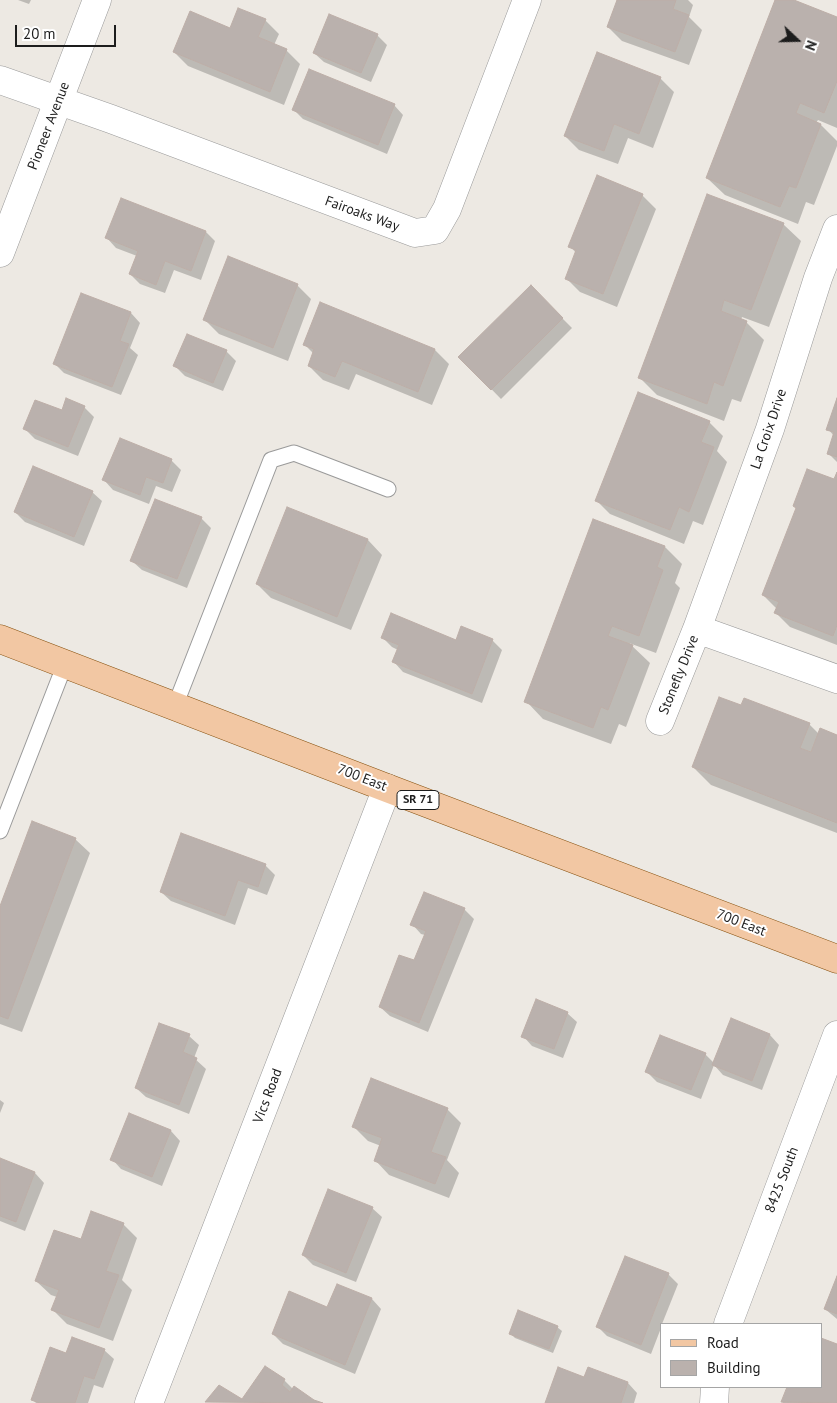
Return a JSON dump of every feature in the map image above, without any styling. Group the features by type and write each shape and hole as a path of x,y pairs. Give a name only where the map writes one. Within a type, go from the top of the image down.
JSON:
{"main road":[{"name":"700 East","path":"0,639 837,959"}],"street":[{"name":"Pioneer Avenue","path":"0,253 97,0"},
{"name":"Fairoaks Way","path":"59,100 415,233 435,230 447,209 527,0"},
{"path":"0,80 59,100"},
{"name":"La Croix Drive","path":"697,629 770,429 828,282 837,229"},
{"path":"697,629 837,679"},
{"name":"Stonefly Drive","path":"660,721 697,629"},
{"name":"Vics Road","path":"149,1403 387,788"},
{"name":"8425 South","path":"728,1323 837,1035"},
{"path":"714,1403 716,1388"}],"lane":[{"path":"175,706 271,460 294,453 388,489"},
{"path":"0,832 65,664"}],"building":[{"path":"617,0 676,0 673,9 689,15 675,52 607,27"},
{"path":"775,0 794,0 837,17 837,81 824,113 800,103 796,113 821,124 796,188 789,186 780,207 706,178"},
{"path":"238,8 266,19 258,37 287,49 270,92 173,52 190,11 230,28"},
{"path":"329,14 378,34 361,73 313,53"},
{"path":"597,52 661,77 639,134 614,124 604,151 564,136"},
{"path":"309,69 395,104 378,145 292,110"},
{"path":"597,175 643,194 603,294 565,279 576,250 568,247"},
{"path":"707,194 784,223 751,310 724,300 721,311 747,321 723,386 714,382 707,404 638,378"},
{"path":"121,198 206,231 191,271 165,261 156,285 129,274 138,251 105,238"},
{"path":"228,256 298,284 273,348 203,320"},
{"path":"531,285 563,318 491,390 458,357"},
{"path":"81,293 131,312 120,341 129,344 112,387 53,364"},
{"path":"320,302 435,349 418,392 342,361 335,377 308,366 314,349 303,345"},
{"path":"187,334 227,350 213,383 173,366"},
{"path":"638,392 710,421 701,442 714,447 689,512 679,507 670,530 595,501"},
{"path":"66,398 85,406 68,447 23,429 35,400 62,410"},
{"path":"837,398 837,457 827,454 834,432 826,430"},
{"path":"120,438 172,459 163,483 146,477 140,495 102,480"},
{"path":"33,466 93,491 74,537 14,512"},
{"path":"807,469 834,479 837,472 837,625 833,636 774,613 779,602 762,595 796,508 793,506"},
{"path":"155,499 202,517 177,579 130,561"},
{"path":"287,507 368,539 337,617 256,584"},
{"path":"593,519 665,546 657,567 663,570 639,636 612,626 608,636 633,645 608,710 601,707 593,728 524,702"},
{"path":"391,613 456,640 461,626 493,639 472,694 392,662 399,645 381,638"},
{"path":"719,697 741,705 744,698 810,723 800,748 811,752 820,728 837,735 837,823 692,767"},
{"path":"32,821 76,838 8,1019 0,1016 0,906"},
{"path":"181,833 266,864 258,887 238,880 225,916 160,892"},
{"path":"424,892 465,908 419,1023 379,1007 399,955 414,960 426,931 410,925"},
{"path":"536,999 568,1012 554,1049 521,1037"},
{"path":"731,1018 770,1034 752,1081 712,1065"},
{"path":"159,1023 190,1034 183,1052 197,1058 179,1105 135,1088"},
{"path":"660,1035 706,1053 691,1090 645,1072"},
{"path":"371,1078 448,1108 431,1152 446,1157 435,1184 374,1161 382,1138 352,1127"},
{"path":"129,1113 171,1130 152,1177 110,1160"},
{"path":"0,1158 35,1172 16,1222 0,1216"},
{"path":"328,1189 373,1207 346,1273 302,1255"},
{"path":"91,1211 124,1223 106,1271 119,1275 99,1328 51,1310 59,1290 35,1281 54,1230 81,1239"},
{"path":"625,1256 669,1273 641,1345 596,1327"},
{"path":"837,1276 837,1314 824,1309"},
{"path":"337,1284 372,1298 345,1365 272,1334 289,1291 327,1307"},
{"path":"518,1310 558,1326 549,1349 509,1334"},
{"path":"72,1337 105,1349 94,1379 84,1376 75,1403 40,1403 31,1400 50,1347 66,1353"},
{"path":"822,1338 837,1344 837,1403 781,1402 787,1388 822,1388"},
{"path":"265,1366 285,1379 282,1385 290,1392 294,1386 314,1400 323,1403 205,1402 219,1385 242,1399"},
{"path":"558,1367 584,1377 588,1367 628,1382 621,1403 545,1403"}]}
